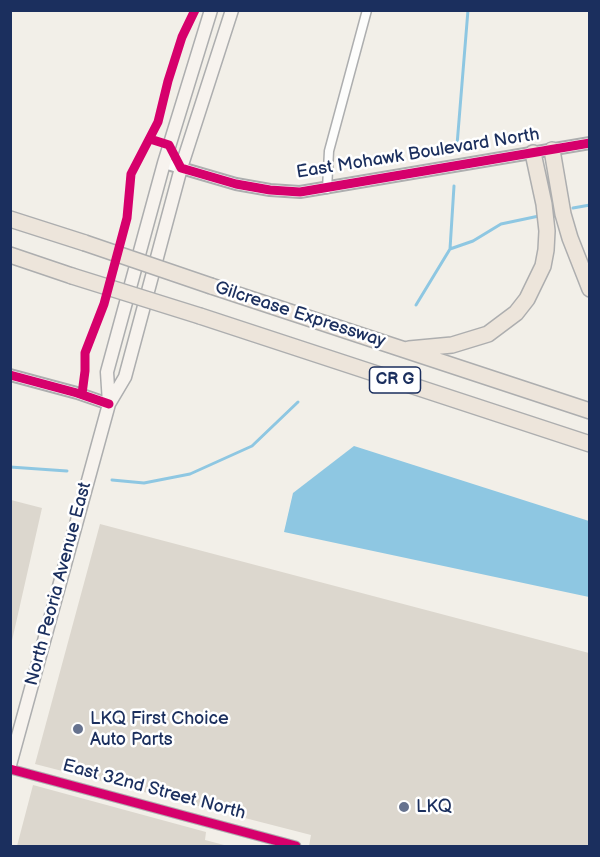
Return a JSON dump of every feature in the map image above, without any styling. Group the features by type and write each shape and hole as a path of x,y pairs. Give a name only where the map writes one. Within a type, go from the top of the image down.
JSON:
{"highway":[{"path":"552,150 563,214 590,288"},
{"path":"403,349 452,345 488,334 516,313 527,299 543,266 547,231 533,153"},
{"name":"Gilcrease Expressway","path":"10,219 590,411"},
{"name":"Gilcrease Expressway","path":"10,255 590,444"}],"main road":[{"name":"North Peoria Avenue East","path":"109,404 107,372 164,163 211,10"},
{"name":"North Peoria Avenue East","path":"10,767 109,404 125,377 181,168 232,10"}],"street":[{"path":"327,189 329,151 368,10"},
{"name":"East Mohawk Boulevard North","path":"164,163 236,184 300,192 590,143"},
{"path":"10,375 109,404"},
{"name":"East 32nd Street North","path":"10,767 292,845"}],"shaded area":[{"path":"10,500 42,508 11,645"},
{"name":"LKQ","path":"100,524 589,653 589,846 309,846 311,835 35,764"},
{"path":"33,785 206,832 205,840 228,846 17,846"}],"water":[{"path":"354,446 589,521 589,597 284,532 293,493"}],"waterway":[{"path":"457,145 468,10"},
{"path":"416,305 450,249 454,186"},
{"path":"573,208 590,205"},
{"path":"450,249 473,241 501,224 539,216"},
{"path":"112,480 144,483 190,474 252,446 298,402"},
{"path":"10,467 67,471"}],"cycle path":[{"path":"82,394 85,353 104,304 127,218 131,174 158,122 182,37 195,10"},
{"path":"150,139 169,145 181,168 236,184 300,192 590,143"},
{"path":"10,375 109,404"},
{"path":"10,769 296,846"}],"place":[{"name":"LKQ First Choice Auto Parts","path":"78,729"},
{"name":"LKQ","path":"404,807"}]}
